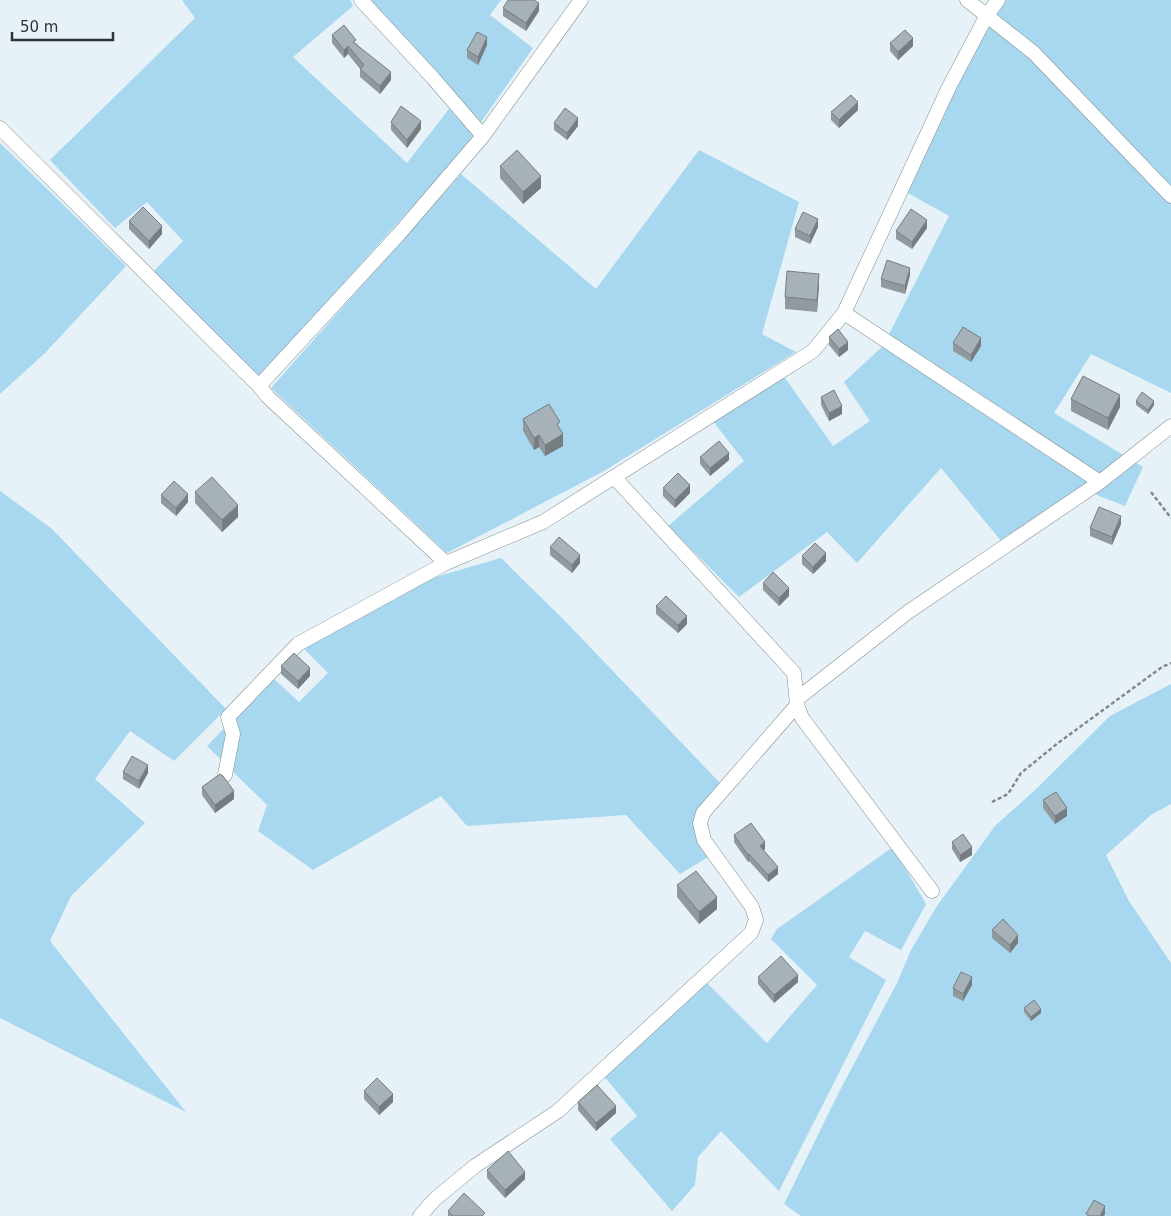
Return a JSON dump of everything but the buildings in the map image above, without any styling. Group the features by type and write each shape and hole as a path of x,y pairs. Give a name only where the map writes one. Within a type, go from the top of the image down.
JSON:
{"street":[{"path":"361,0 433,78 483,136"},
{"path":"260,386 399,234 483,136 581,0"},
{"path":"968,0 1034,53 1171,196"},
{"path":"226,775 233,734 228,717 298,644 446,562 543,522 813,351 844,313 949,87 987,14 998,0"},
{"path":"0,128 260,386 268,397 446,562"},
{"path":"844,313 1100,482"},
{"path":"420,1216 435,1200 475,1166 558,1111 751,933 756,920 752,908 704,840 700,823 703,813 797,702 908,612 1100,482 1171,426"},
{"path":"615,478 794,673 797,702 802,718 932,891"}],"path":[{"path":"1152,492 1171,518"},
{"path":"992,802 1008,794 1021,773 1058,743 1171,662"}],"shaded area":[{"path":"182,0 350,0 353,6 293,57 407,163 449,109 475,137 259,377 153,272 183,241 147,202 115,228 50,160 195,18"},
{"path":"371,0 501,0 490,15 533,48 481,122"},
{"path":"1006,0 1171,0 1171,393 1091,354 1054,413 1143,467 1125,506 1099,496 1084,487 1002,542 941,468 857,563 827,532 739,597 668,526 744,461 712,420 783,375 833,446 870,421 844,382 883,346 949,216 906,192 988,24"},
{"path":"0,143 126,266 45,353 0,394"},
{"path":"699,150 799,202 762,334 796,352 604,471 447,553 271,388 461,174 596,289"},
{"path":"0,491 51,528 226,709 174,761 130,731 95,779 145,823 71,896 50,941 186,1112 0,1018"},
{"path":"501,558 566,622 721,784 699,811 693,824 700,842 710,856 680,874 626,815 467,826 441,796 313,870 258,831 267,805 207,746 273,678 299,702 328,673 303,648 432,578"},
{"path":"1171,684 1171,804 1151,815 1106,855 1129,901 1171,963 1171,1216 801,1216 784,1204 838,1094 897,983 911,950 937,906 995,826 1034,791 1110,716"},
{"path":"893,847 926,904 901,950 865,931 849,957 886,980 779,1191 721,1131 698,1157 695,1185 672,1211 610,1139 637,1116 604,1076 707,983 767,1043 817,985 771,939 777,929"}]}
